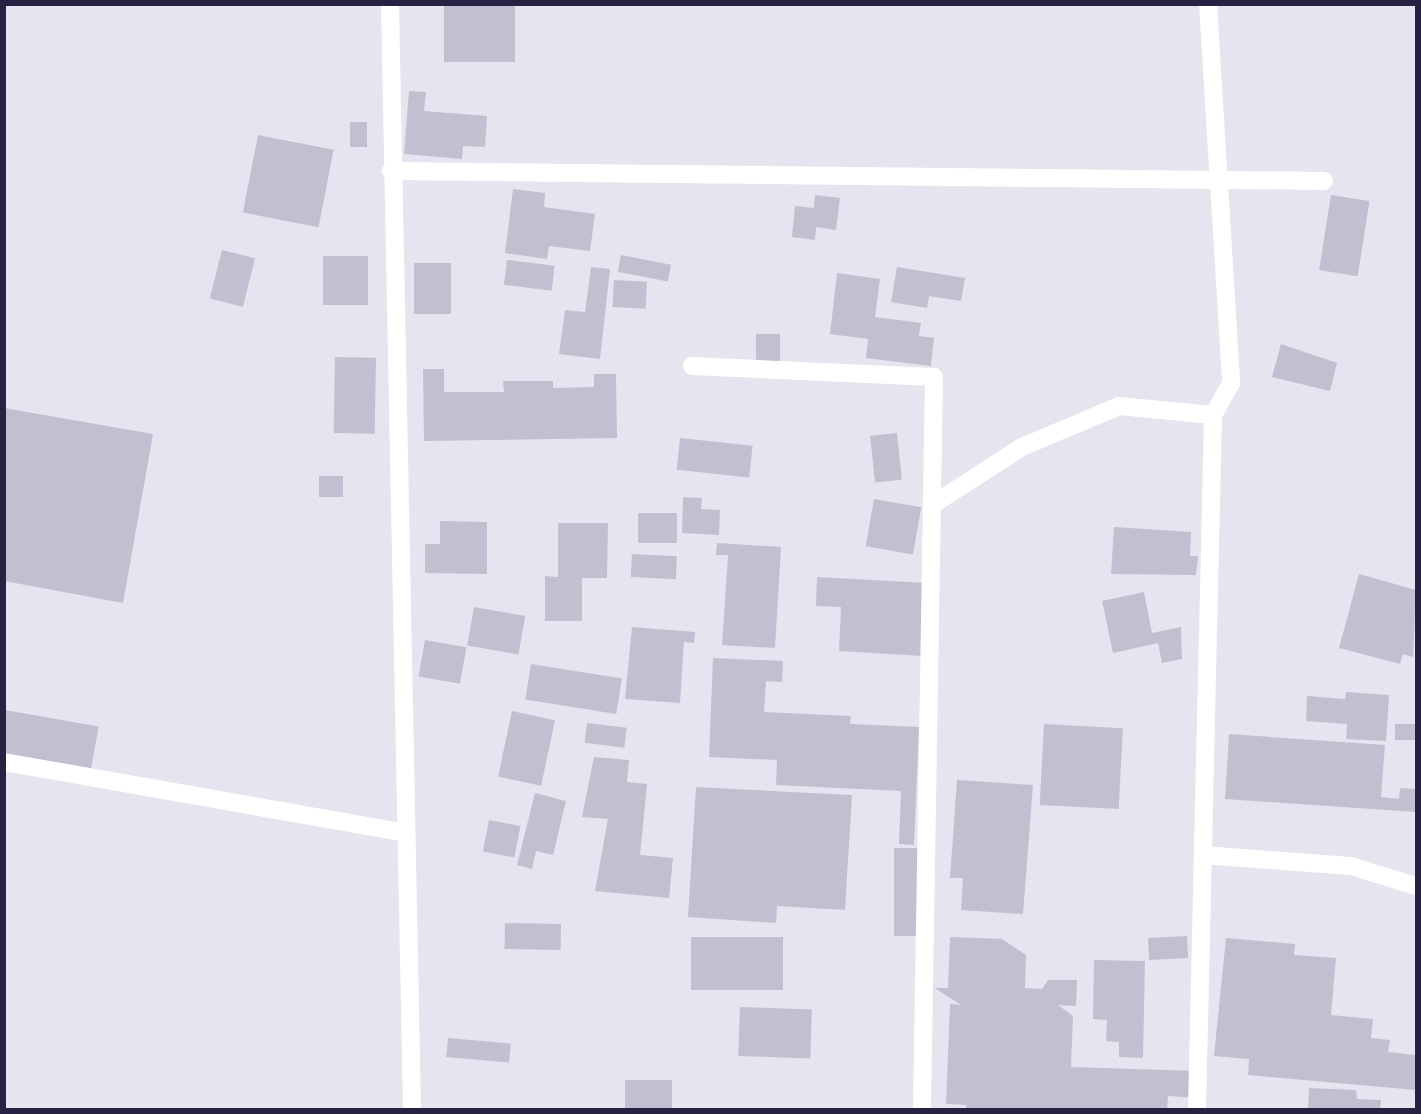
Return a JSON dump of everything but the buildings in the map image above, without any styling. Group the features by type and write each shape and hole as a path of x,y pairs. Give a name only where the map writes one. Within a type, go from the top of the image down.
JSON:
{"street":[{"path":"390,4 391,171 412,1110"},
{"path":"1197,1110 1213,415 1231,383 1221,180 1208,4"},
{"path":"391,171 1324,180"},
{"path":"692,366 934,377 922,1110"},
{"path":"933,505 1022,447 1119,406 1213,415"},
{"path":"4,762 406,833"},
{"path":"1203,855 1352,866 1416,886"}]}
